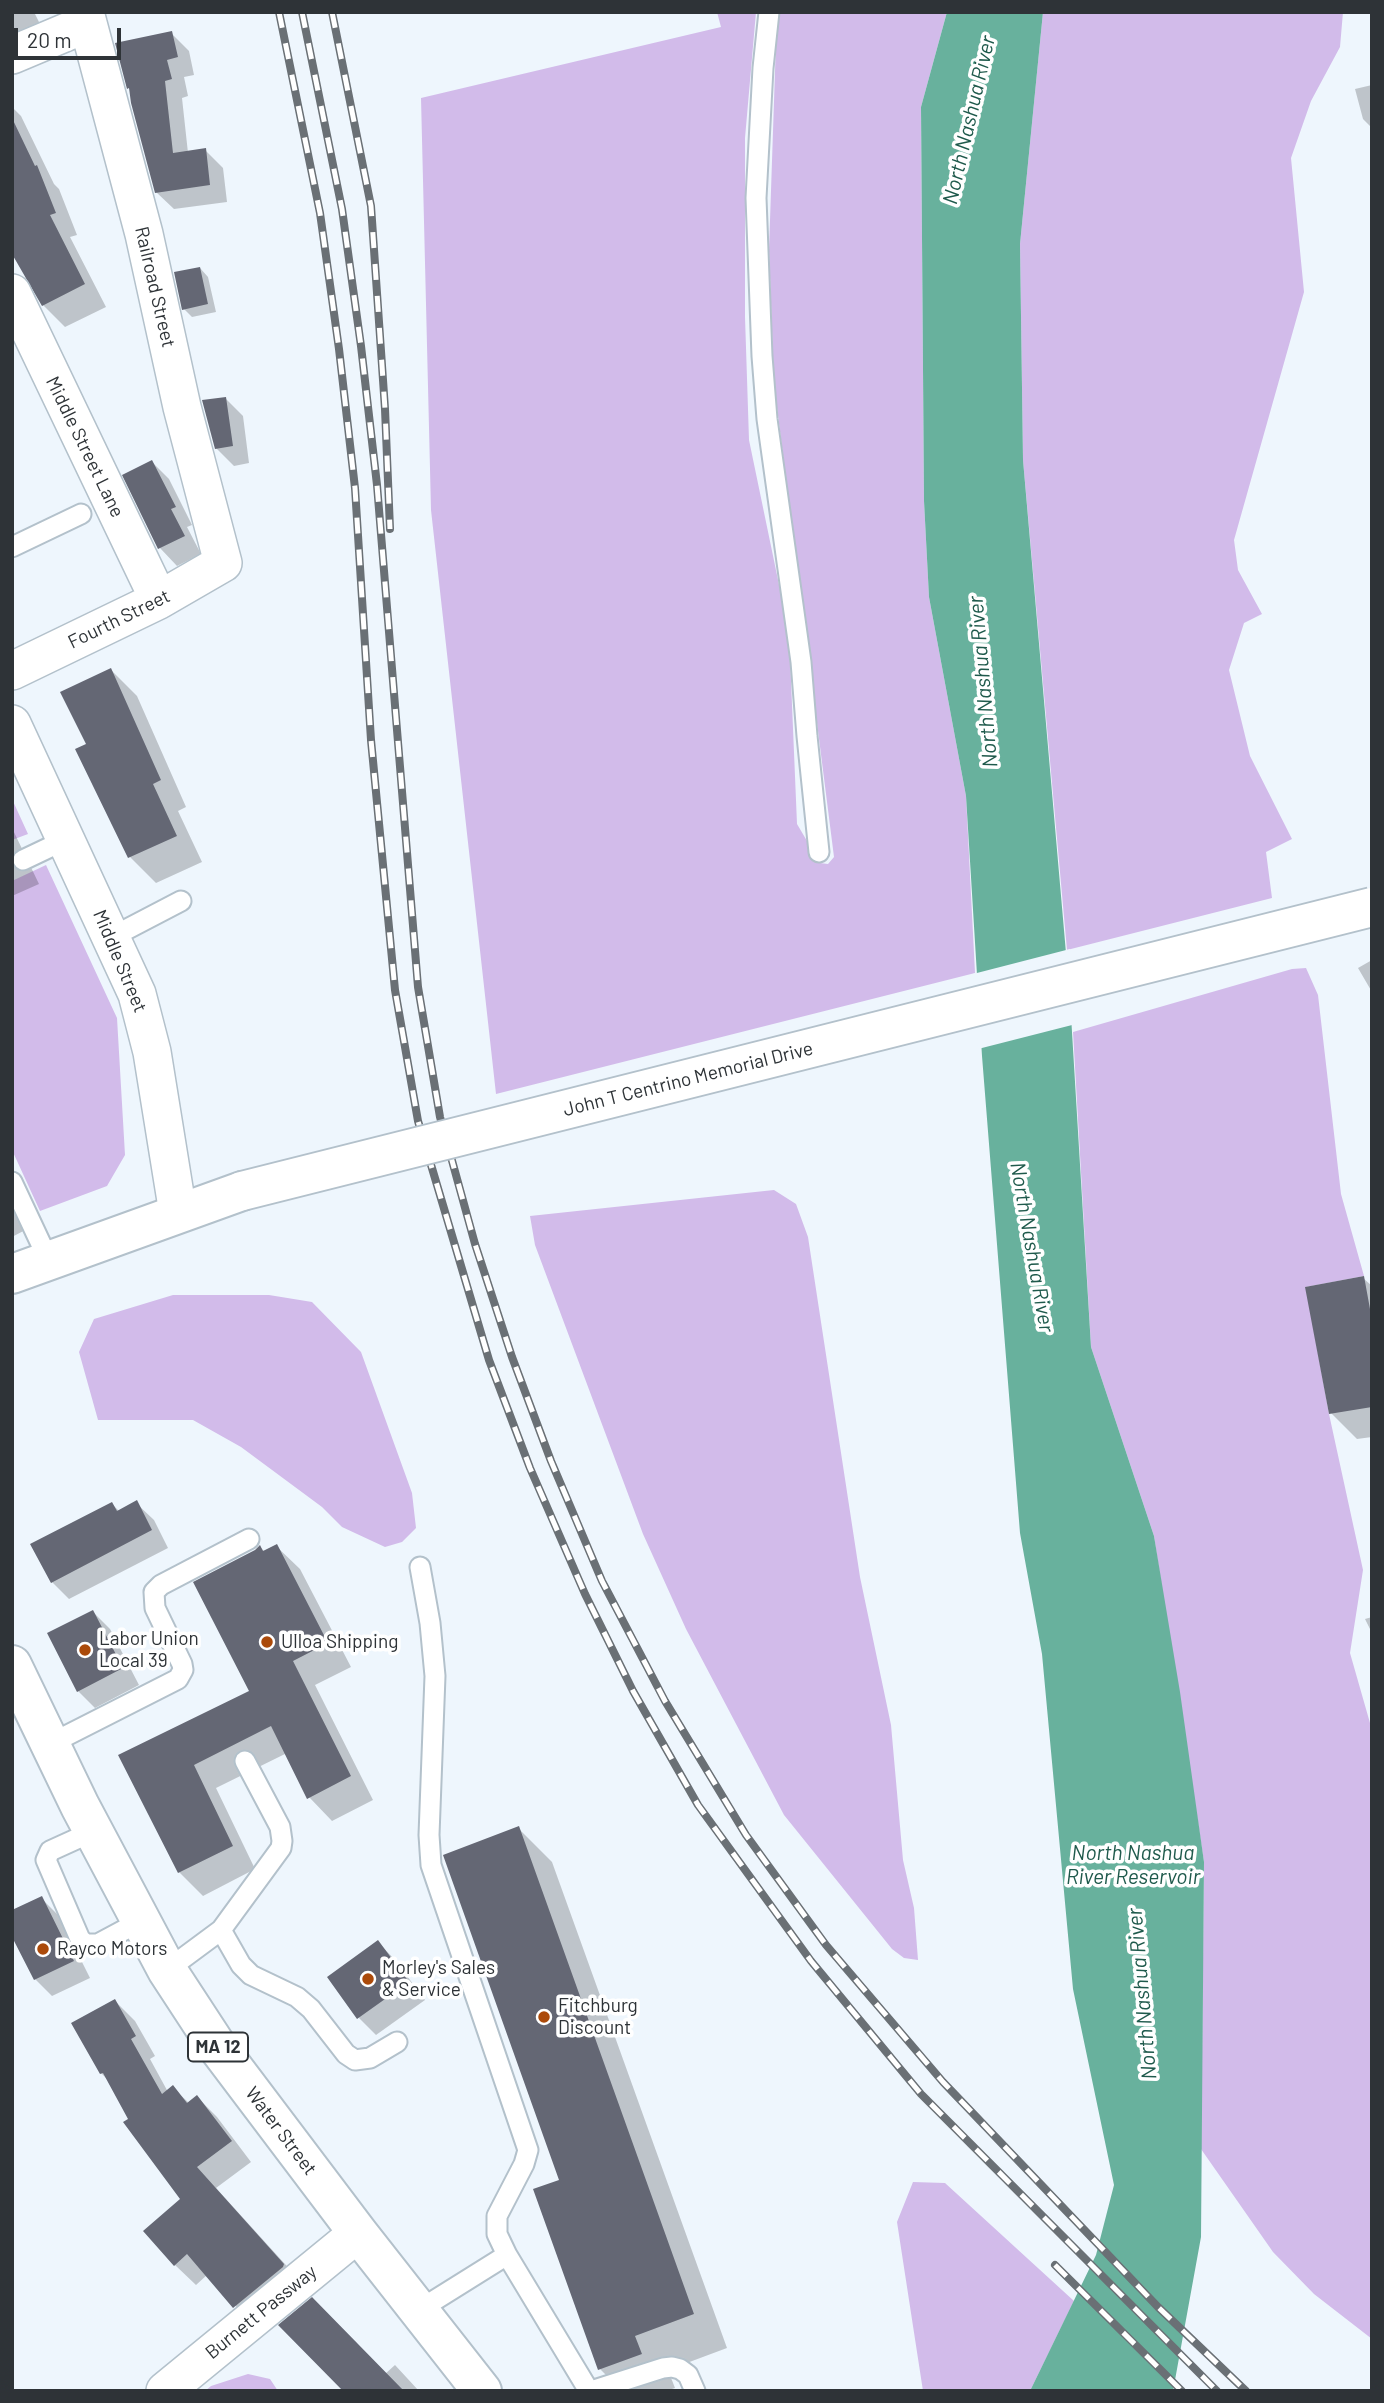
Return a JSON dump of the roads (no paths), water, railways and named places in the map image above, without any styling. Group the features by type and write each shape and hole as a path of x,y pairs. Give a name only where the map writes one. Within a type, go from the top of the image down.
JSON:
{"main road":[{"name":"John T Centrino Memorial Drive","path":"12,1274 242,1191 1372,907"},
{"name":"Water Street","path":"12,1665 94,1831 167,1970 216,2045 482,2391"}],"street":[{"path":"12,55 86,18"},
{"name":"Railroad Street","path":"86,18 144,234 182,407 223,563"},
{"name":"Middle Street Lane","path":"12,293 159,600"},
{"name":"Fourth Street","path":"12,671 159,600 223,563"},
{"name":"Middle Street","path":"12,724 137,994 146,1023 178,1213"},
{"name":"Burnett Passway","path":"165,2391 358,2233"}],"lane":[{"path":"769,12 756,198 762,356 767,419 801,662 820,852"},
{"path":"12,547 81,514"},
{"path":"23,860 65,840"},
{"path":"112,937 181,901"},
{"path":"12,1182 49,1261"},
{"path":"50,1744 178,1679 183,1670 182,1664 155,1608 153,1592 161,1585 249,1539"},
{"path":"420,1567 430,1623 435,1676 429,1835 431,1864 528,2150 524,2164 497,2216 497,2234 506,2255 590,2391 671,2367 688,2375 695,2391"},
{"path":"167,1970 221,1930 274,1858 282,1841 280,1827 244,1761"},
{"path":"94,1831 50,1851 46,1860 80,1939 86,1944 98,1944 141,1921"},
{"path":"221,1930 251,1975 297,1997 311,2008 346,2054 355,2060 370,2058 397,2042"},
{"path":"419,2310 506,2255"}],"water":[{"path":"947,12 1043,12 1020,244 1023,460 1070,999 1091,1347 1154,1536 1204,1862 1201,2237 1173,2391 1030,2391 1096,2255 1114,2185 1073,1989 1042,1654 1020,1533 982,1056 966,796 929,597 924,501 921,107"}],"railway":[{"path":"279,12 320,213 339,349 355,488 371,740 395,990 418,1121 489,1360 530,1468 585,1594 633,1691 698,1805 811,1961 921,2094 1217,2391"},
{"path":"302,12 342,209 361,346 377,485 418,987 440,1117 475,1244 512,1357 551,1461 602,1581 665,1701 746,1835 826,1945 943,2082 1158,2307 1246,2391"},
{"path":"332,12 371,206 390,529"},
{"path":"1055,2265 1182,2391"}],"place":[{"name":"Ulloa Shipping","path":"267,1642"},
{"name":"Labor Union Local 39","path":"85,1650"},
{"name":"Rayco Motors","path":"43,1949"},
{"name":"Morley's Sales & Service","path":"368,1979"},
{"name":"Fitchburg Discount","path":"544,2017"}],"water label":[{"name":"North Nashua River","path":"969,120"},
{"name":"North Nashua River","path":"983,682"},
{"name":"North Nashua River","path":"1032,1247"},
{"name":"North Nashua River Reservoir","path":"1133,1865"},
{"name":"North Nashua River","path":"1142,1994"}]}
